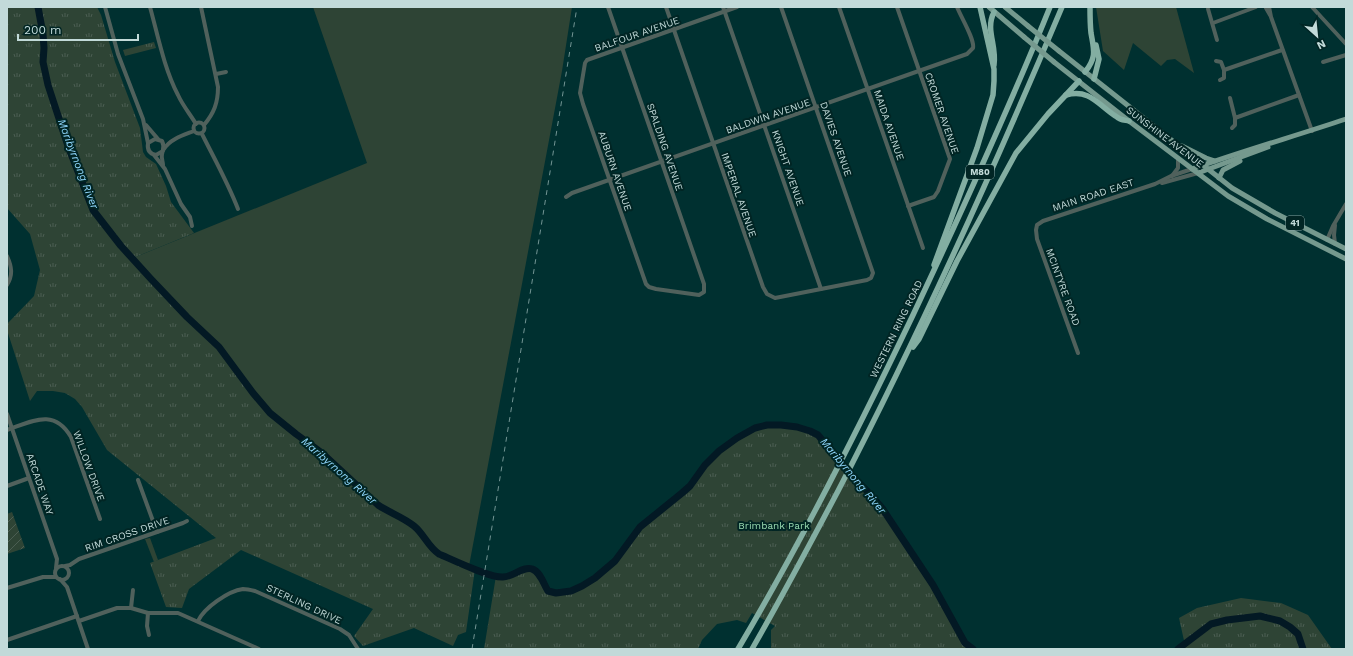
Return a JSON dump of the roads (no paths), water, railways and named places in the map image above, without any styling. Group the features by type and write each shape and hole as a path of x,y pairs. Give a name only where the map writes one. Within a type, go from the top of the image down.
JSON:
{"highway":[{"path":"980,7 994,69"},
{"name":"WESTERN RING ROAD","path":"738,649 758,616 849,447 952,234 1028,62 1050,7"},
{"name":"M80","path":"945,279 1062,7"},
{"path":"1085,72 1092,61 1094,52 1091,32 1090,7"},
{"path":"929,282 939,250 986,121 993,95 995,55 990,26 996,9"},
{"path":"1090,15 1099,59 1094,80"},
{"path":"945,279 1016,153 1078,81"},
{"path":"1066,95 1078,93 1088,96 1118,118 1129,121"},
{"name":"WESTERN RING ROAD","path":"752,649 807,550 904,361 919,339 945,279"}],"main road":[{"name":"SUNSHINE AVENUE","path":"989,7 996,9 1024,37 1078,81 1224,193 1260,215 1346,259"},
{"name":"SUNSHINE AVENUE","path":"1005,7 1094,80 1219,178 1259,204 1346,249"},
{"path":"1078,81 1085,72"},
{"name":"MAIN ROAD EAST","path":"1198,173 1286,140 1346,121"},
{"name":"MAIN ROAD EAST","path":"1192,169 1254,148 1286,140"},
{"path":"1174,142 1215,161"},
{"path":"1219,178 1223,170 1256,152"},
{"path":"1327,240 1329,247 1346,255"}],"street":[{"path":"105,7 120,60 143,120 149,152 154,155 164,169 190,217 192,226"},
{"path":"150,7 163,54 175,88 184,107 196,124"},
{"path":"201,7 216,74 218,98 215,108 204,125 205,129 202,134"},
{"name":"SPALDING AVENUE","path":"608,7 704,284 704,292 701,295 694,295 656,289 647,286"},
{"name":"IMPERIAL AVENUE","path":"666,7 762,287 765,292 775,298 821,288"},
{"name":"BALFOUR AVENUE","path":"587,60 724,9 737,7"},
{"name":"DAVIES AVENUE","path":"781,7 872,268 872,276 867,280 821,288"},
{"name":"MAIDA AVENUE","path":"839,7 923,248"},
{"name":"CROMER AVENUE","path":"897,7 950,162 935,196 908,206"},
{"name":"BALDWIN AVENUE","path":"566,197 572,193 609,179 816,108 967,54 973,48 973,40 957,7"},
{"path":"1212,23 1255,7 1266,7 1271,17 1312,131"},
{"path":"1312,7 1346,44"},
{"name":"KNIGHT AVENUE","path":"724,9 821,288"},
{"path":"1208,9 1216,40"},
{"path":"1224,70 1282,50"},
{"path":"1323,62 1346,55"},
{"name":"AUBURN AVENUE","path":"587,60 584,66 581,96 647,286"},
{"path":"1216,61 1221,62 1224,70 1224,78 1220,80"},
{"path":"216,74 226,72"},
{"path":"1235,118 1299,95"},
{"path":"1230,98 1236,124 1232,128"},
{"path":"143,120 152,133 164,144 164,150"},
{"path":"196,124 200,123 204,125"},
{"path":"194,131 196,124"},
{"path":"148,144 152,140 159,139 165,141 194,131"},
{"path":"194,131 198,134 202,134"},
{"path":"202,134 230,189 238,209"},
{"path":"164,169 162,157 164,150 168,143 179,137"},
{"path":"154,155 159,154 164,150"},
{"path":"1172,176 1178,168 1178,158"},
{"name":"MAIN ROAD EAST","path":"1155,184 1192,169"},
{"name":"MAIN ROAD EAST","path":"1037,225 1043,221 1155,184 1198,173"},
{"path":"1327,240 1346,204"},
{"path":"1336,221 1334,235 1337,245 1346,246"},
{"name":"MCINTYRE ROAD","path":"1037,225 1037,239 1078,353"},
{"path":"1318,235 1326,234 1331,231"},
{"path":"7,256 11,268 11,275 7,284"},
{"name":"ARCADE WAY","path":"7,414 9,429 29,478 57,559 56,570"},
{"name":"WILLOW DRIVE","path":"9,429 44,419 53,419 64,426 71,437 100,519"},
{"path":"7,486 29,478"},
{"path":"138,480 157,532"},
{"name":"RIM CROSS DRIVE","path":"64,566 73,564 79,559 187,521"},
{"name":"ARCADE WAY","path":"57,559 64,566"},
{"path":"43,577 64,579 68,575 73,564"},
{"path":"7,588 43,577 56,570 59,566 64,566 68,569 67,587 88,649"},
{"path":"56,570 58,578 67,587"},
{"name":"STERLING DRIVE","path":"198,621 200,616 209,608 229,594 244,589 255,591 340,629 349,635 358,649"},
{"path":"130,608 133,590"},
{"path":"79,621 117,608 130,608 148,613 178,613 259,649"},
{"path":"148,613 147,626 149,635"},
{"path":"7,640 77,616"}],"waterway":[{"name":"Maribyrnong River","path":"38,7 43,34 43,62 48,85 68,146 93,210 121,246 151,279 187,317 219,347 253,393 270,413 322,453 378,505 414,526 432,548 439,554 471,568 497,577 507,577 529,568 535,570 540,575 548,591 556,593 571,591 595,578 615,561 640,527 690,486 705,465 719,451 737,438 755,428 767,425 797,427 818,435 849,473 882,508 933,585 965,643 973,649"},
{"name":"Maribyrnong River","path":"1178,649 1211,624 1227,620 1260,616 1280,621 1290,627 1298,634 1303,649"}],"railway":[{"path":"472,649 577,7"}],"park label":[{"name":"Brimbank Park","path":"774,525"}]}
